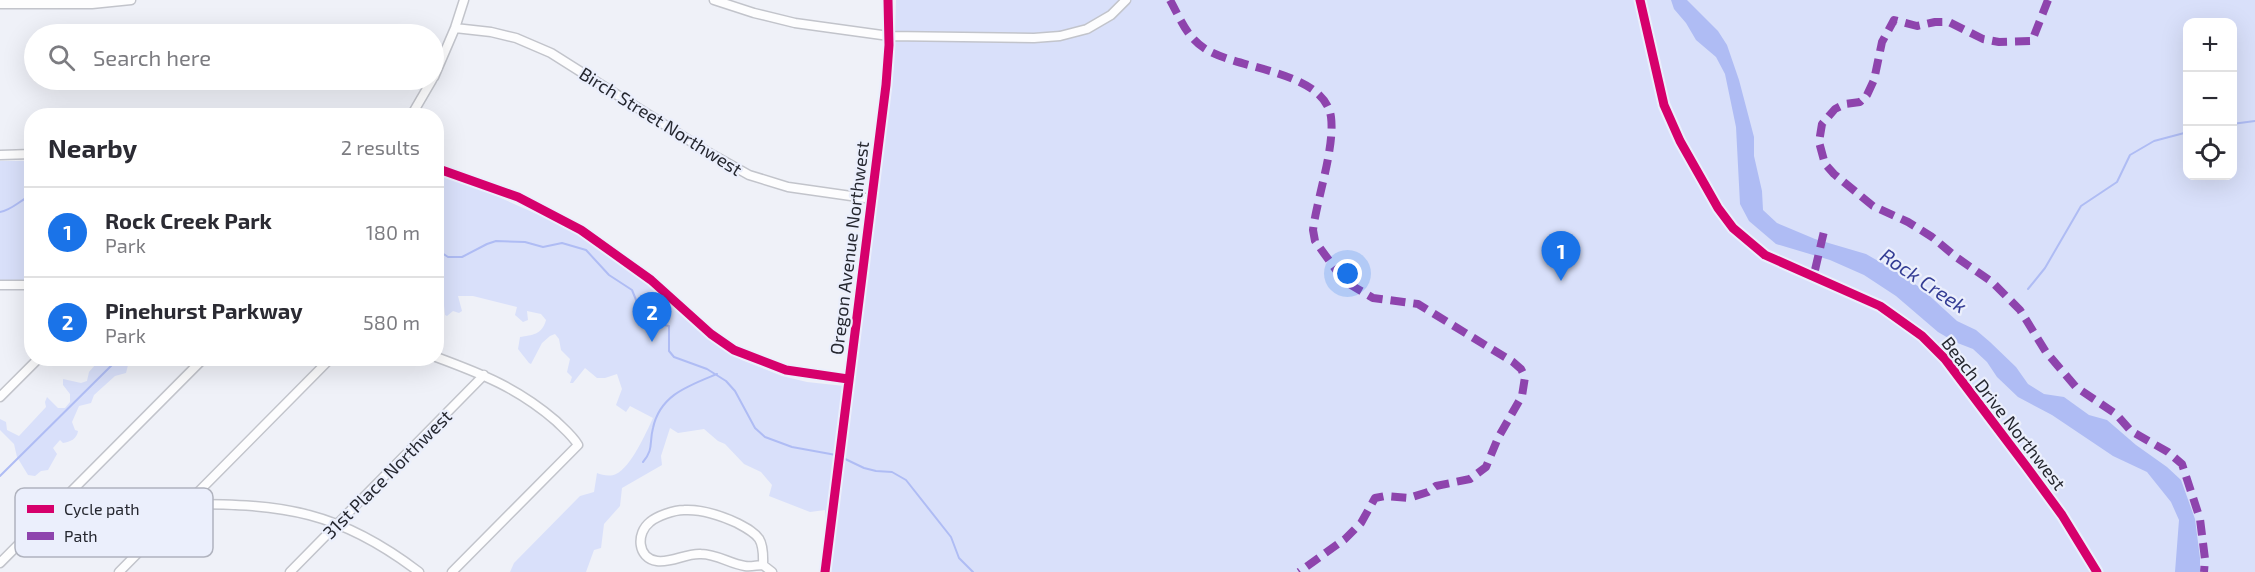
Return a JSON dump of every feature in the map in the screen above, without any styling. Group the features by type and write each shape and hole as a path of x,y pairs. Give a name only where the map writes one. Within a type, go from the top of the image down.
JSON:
{"street":[{"path":"0,4 131,0"},
{"path":"444,53 464,0"},
{"path":"714,0 795,23 889,36 1034,38 1060,36 1084,30 1098,24 1126,0"},
{"name":"Oregon Avenue Northwest","path":"825,572 886,85 889,36 888,0"},
{"name":"Beach Drive Northwest","path":"1640,0 1664,105 1680,141 1718,208 1733,228 1766,255 1793,269 1855,293 1903,321 1922,336 1945,359 2062,515 2097,572"},
{"name":"Birch Street Northwest","path":"455,28 516,38 551,53 706,151 749,175 788,187 872,199"},
{"path":"416,108 426,90"},
{"path":"0,155 24,154"},
{"path":"444,171 525,200 581,230 651,280 718,340 734,350 780,368 848,379"},
{"path":"0,285 24,285"},
{"path":"444,360 500,382 528,399 559,424 578,445 452,572"},
{"path":"0,397 31,366"},
{"path":"75,488 196,366"},
{"path":"203,488 323,366"},
{"name":"31st Place Northwest","path":"290,572 484,375"},
{"path":"213,505 291,510 338,523 382,545 419,572"},
{"path":"763,565 763,543 756,534 727,519 699,511 681,510 656,519 648,524 641,535 643,553 656,561 669,561 687,554 701,554 715,556 744,566 763,565 772,572"},
{"path":"0,563 15,548"},
{"path":"119,572 134,557"}],"shaded area":[{"path":"896,0 2255,0 2255,572 829,572 825,510 810,512 769,496 772,485 761,472 744,464 725,444 704,429 678,433 670,428 661,456 662,465 622,488 620,506 604,524 601,548 594,550 586,572 510,572 514,563 580,496 594,492 597,473 614,475 622,470 638,449 653,418 630,406 626,412 616,405 622,389 617,374 597,378 585,368 573,383 570,383 572,377 567,372 570,359 561,350 559,339 555,334 542,343 531,364 529,363 518,349 520,337 529,336 542,329 546,320 541,314 527,311 528,320 523,322 515,315 517,307 473,296 458,296 462,311 459,313 453,311 445,315 444,177 485,191 573,230 671,302 720,348 742,360 782,376 807,382 854,387 894,63"},
{"path":"0,161 24,161 24,281 0,281"},
{"path":"94,366 128,366 126,373 115,376 94,395 91,403 79,406 72,422 75,430 78,431 77,434 68,442 63,443 60,440 53,448 57,454 48,470 41,471 35,476 28,475 17,457 14,444 0,430 0,419 6,422 7,430 19,436 46,407 47,397 58,408 65,408 70,402 70,394 63,385 63,379 81,383 87,381 89,372"}],"water":[{"name":"Rock Creek","path":"1671,0 1687,0 1718,31 1727,45 1754,137 1754,156 1762,191 1763,210 1777,223 1815,239 1866,254 1899,273 1922,289 1957,321 1976,330 1990,342 2016,367 2028,384 2044,394 2064,397 2089,415 2107,420 2167,467 2181,480 2195,519 2200,572 2175,572 2179,520 2171,502 2147,472 2113,456 2052,415 2018,397 1973,349 1938,332 1896,296 1864,275 1830,260 1776,244 1749,221 1740,204 1736,127 1725,74 1716,57 1696,40 1674,9"}],"waterway":[{"path":"2237,123 2255,121"},
{"path":"2028,289 2045,268 2081,206 2117,182 2130,155 2154,141 2183,133"},
{"path":"0,212 24,199"},
{"path":"444,254 448,257 462,257 496,241 525,242 543,247 562,243 586,250 609,275 632,290 643,317 649,322 669,326 669,351 674,357 707,369 726,381 735,391 755,428 765,437 792,447 836,455"},
{"path":"0,476 111,366"},
{"path":"643,462 649,453 653,428 662,407 677,393 717,374"},
{"path":"841,457 864,468 892,472 906,480 951,537 959,558 973,572"}],"marked path":[{"path":"1170,0 1188,32 1204,48 1218,55 1296,80 1313,89 1325,101 1331,117 1332,129 1313,230 1315,241 1344,281 1373,298 1418,304 1513,362 1521,369 1525,377 1522,396 1498,438 1486,467 1470,479 1436,486 1428,492 1409,498 1385,496 1375,498 1361,523 1345,539 1299,572"},
{"path":"2048,0 2032,41 1999,42 1983,39 1949,22 1917,26 1894,20 1882,42 1874,80 1867,95 1860,102 1845,104 1835,109 1822,124 1819,142 1825,164 1834,174 1873,206 1908,222 1932,237 1992,282 2020,310 2046,352 2076,387 2116,414 2131,431 2168,452 2182,464 2200,519 2205,559 2204,572"},
{"path":"1815,270 1825,227"}],"cycle path":[{"path":"825,572 886,85 889,45 888,0"},
{"path":"1640,0 1664,105 1680,141 1718,208 1733,228 1765,255 1880,306 1922,336 1945,359 2026,466 2062,515 2097,572"},
{"path":"444,171 518,197 581,230 651,280 711,334 734,350 786,370 848,379"}],"place":[{"name":"Rock Creek Park","path":"1561,281"},
{"name":"Pinehurst Parkway","path":"652,342"}]}
